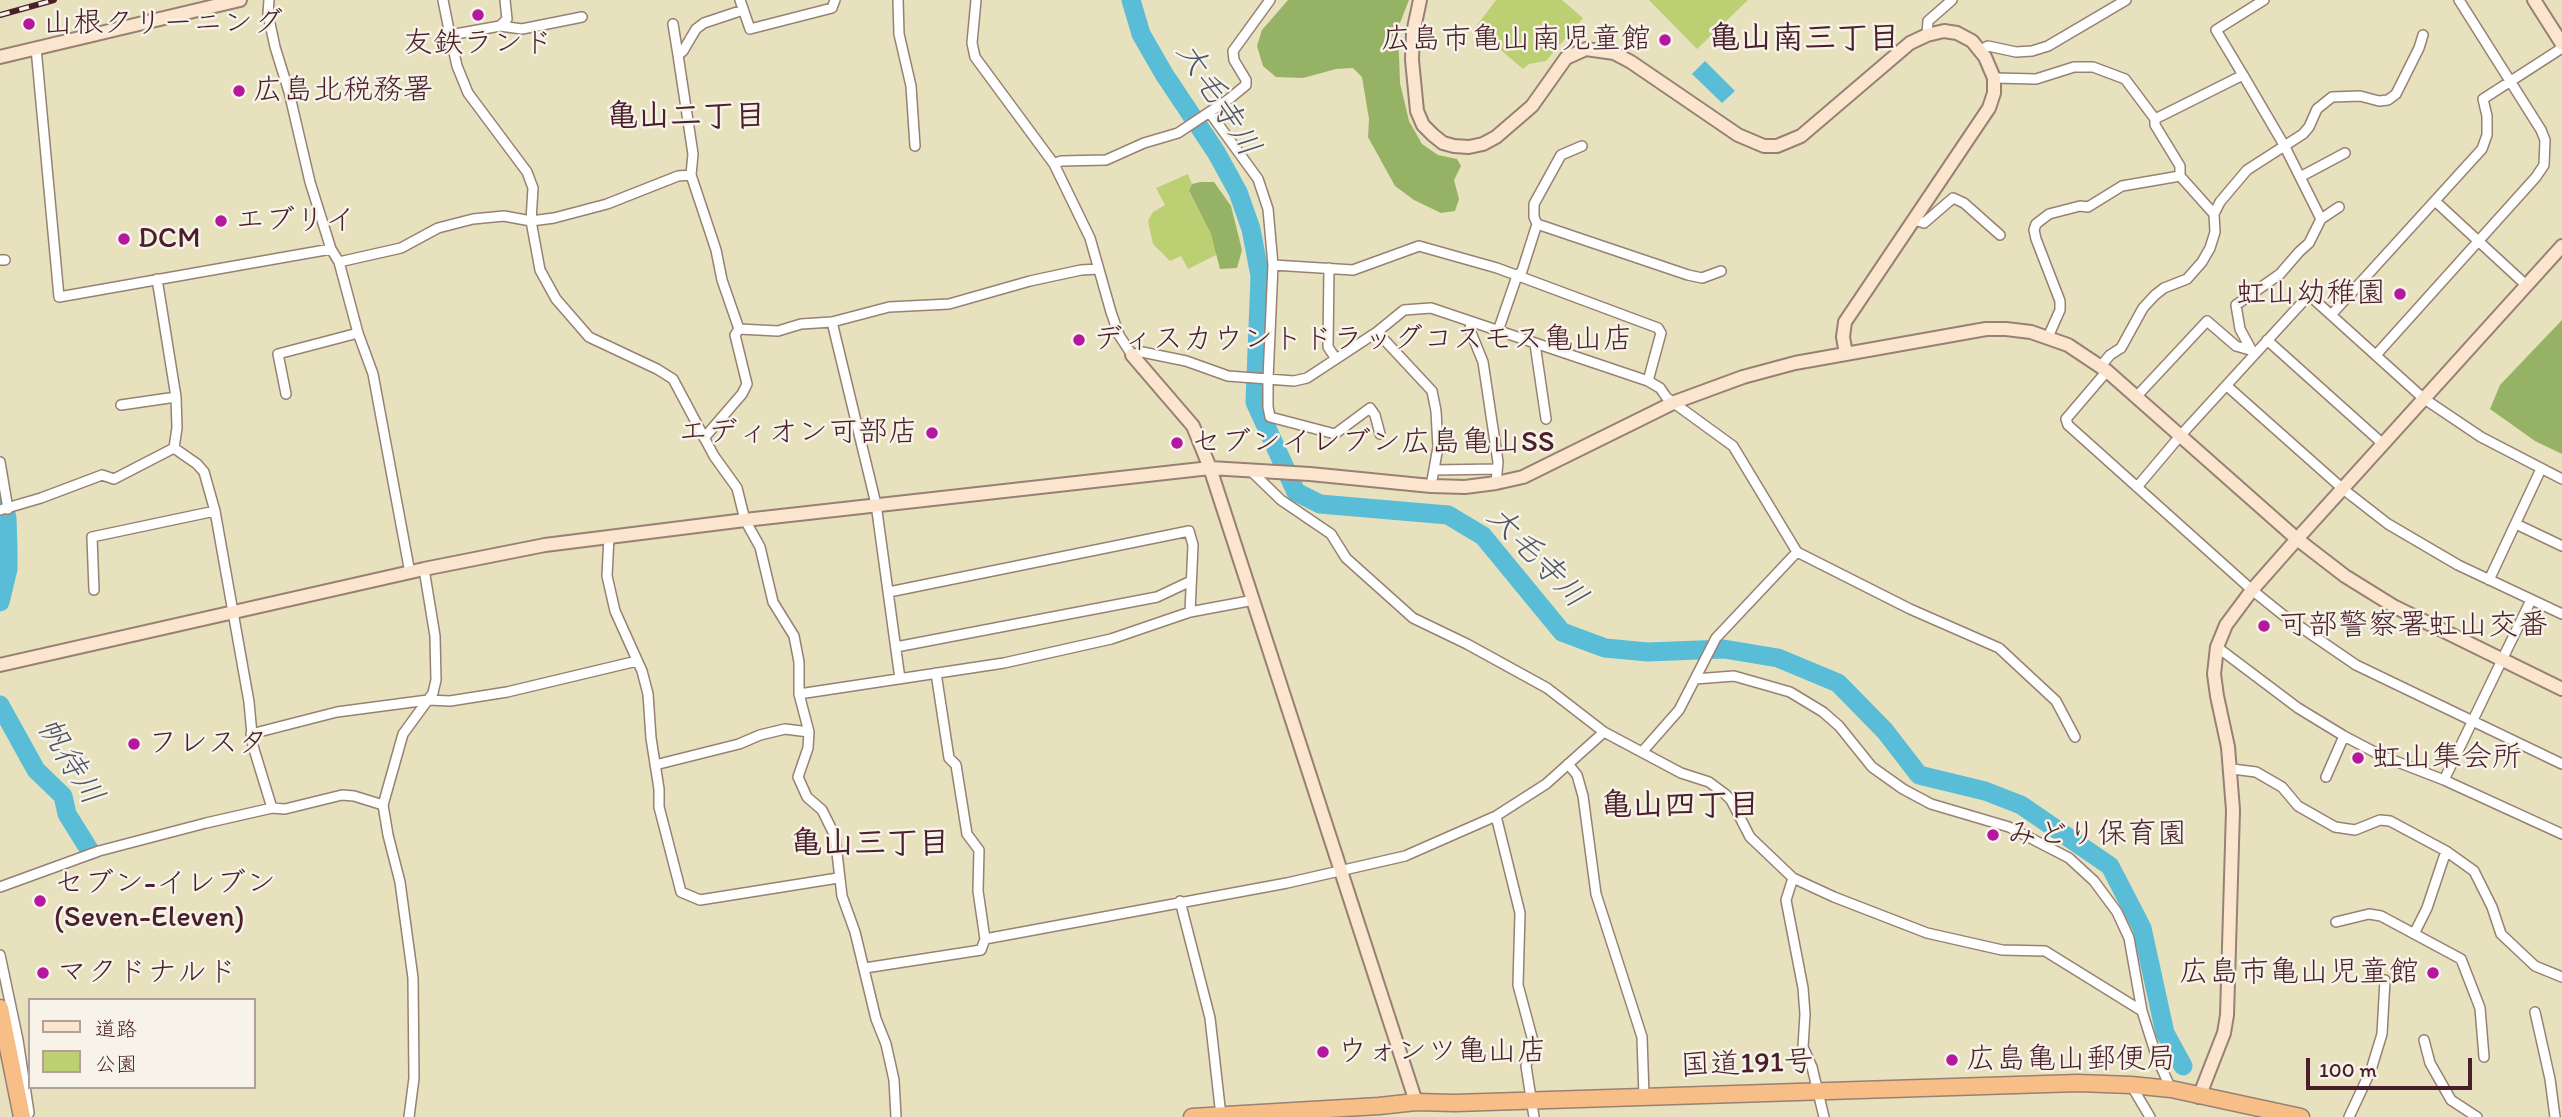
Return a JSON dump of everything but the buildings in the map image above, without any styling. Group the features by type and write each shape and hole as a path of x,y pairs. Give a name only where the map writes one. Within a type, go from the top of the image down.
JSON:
{"highway":[{"path":"0,1007 13,1044 26,1115"},
{"name":"国道191号","path":"1192,1117 1416,1102 2078,1083 2171,1089 2301,1117"}],"street":[{"path":"0,57 240,0"},
{"path":"269,0 268,14 275,47 289,92 310,182 331,249 339,262 358,333 373,374 410,573"},
{"path":"443,0 457,66 468,93 527,172 533,188 531,221 540,270 556,299 589,337 657,369 673,380 704,438 737,488 745,520 760,547 773,602 794,636 799,662 799,694 809,732 808,748 798,777 807,797 822,810 835,836 838,878 865,968 876,1019 886,1044 894,1080 896,1117"},
{"path":"500,26 507,19 505,0"},
{"path":"740,0 750,29 832,8 835,0"},
{"path":"898,0 899,34 911,86 915,146"},
{"path":"975,0 972,43 975,57 1054,164 1090,239 1119,335 1132,355 1193,426 1210,468 1416,1102"},
{"path":"1054,164 1061,161 1106,160 1144,143 1178,133 1208,115 1246,85 1246,80 1234,60 1233,51 1270,0"},
{"path":"1420,0 1413,33 1412,60 1417,111 1423,125 1433,135 1443,143 1454,146 1469,147 1496,137 1532,106 1566,58 1574,52 1586,49 1614,52 1738,135 1764,146 1777,146 1801,136 1910,43 1944,31 1957,33 1972,41 1981,50 1994,78 1994,93 1989,108 1845,322 1843,337 1846,354"},
{"path":"1927,35 1928,21 1952,0"},
{"path":"1981,50 1988,46 2016,52 2048,46 2126,0"},
{"path":"2264,0 2216,30 2284,145 2321,219"},
{"path":"2376,355 2544,165 2545,140 2459,0"},
{"path":"2332,315 2482,149 2487,135 2483,99 2562,46 2535,0"},
{"path":"678,55 696,29 704,23 743,10"},
{"path":"450,34 500,26 522,29 582,17"},
{"path":"673,24 693,154 691,175 739,329"},
{"path":"2423,34 2396,94 2388,100 2379,101 2360,96 2332,97 2317,109 2303,134 2247,170 2220,202 2214,214 2215,232 2202,262 2187,279 2164,288 2143,308 2121,348 2110,355 2104,369 2066,419 2068,425 2283,615 2356,665 2562,764"},
{"path":"36,48 59,297 331,249"},
{"path":"1994,78 2036,79 2074,67 2093,67 2125,79 2155,119 2155,125 2180,166 2180,176 2214,214"},
{"path":"2155,119 2243,75"},
{"path":"1208,115 1258,179 1268,209 1273,265 1264,379 1270,417 1335,434 1370,408 1380,434"},
{"path":"1498,331 1537,224 1534,204 1561,155 1582,146"},
{"path":"2300,177 2345,153"},
{"path":"339,262 401,248 438,228 474,219 504,216 531,221 554,219 624,198 650,185 678,176 691,175"},
{"path":"2048,337 2060,310 2060,301 2036,239 2036,225 2049,214 2080,206 2088,207 2122,186 2180,176"},
{"path":"1915,220 1924,223 1953,198 1964,202 2000,235"},
{"path":"2435,201 2526,285"},
{"path":"2252,352 2240,329 2236,305 2280,274 2309,243 2321,219 2339,207"},
{"path":"1537,224 1688,275 1702,278 1721,271"},
{"path":"1273,265 1353,270 1419,246 1497,268 1658,328 1661,333 1648,381"},
{"path":"2199,1097 2224,1033 2227,1015 2234,810 2232,769 2214,674 2217,647 2226,625 2297,538 2562,246"},
{"path":"1329,268 1328,347 1336,359"},
{"path":"739,329 778,331 801,324 832,322 888,307 949,304 1030,281 1098,269"},
{"path":"157,279 176,397 177,428 174,449"},
{"path":"2137,487 2227,386 2252,352 2267,340 2309,295 2423,398 2481,437 2562,479"},
{"path":"1132,355 1142,352 1234,376 1294,381 1307,378 1377,332 1404,310 1431,307 1648,381 1733,446 1797,552 1910,609 1999,648 2056,701 2075,737"},
{"path":"2136,397 2207,321 2236,346 2252,352"},
{"path":"832,322 876,504 900,679"},
{"path":"1471,322 1470,330 1483,362 1498,461 1496,483"},
{"path":"704,438 742,394 747,384 735,335 739,329"},
{"path":"0,665 424,569 545,545 876,504 1210,468 1310,474 1432,486 1496,483 1523,477 1675,402 1743,377 1796,363 1986,329 2006,329 2048,337 2068,345 2104,369 2297,538 2345,576 2395,607 2562,689"},
{"path":"1377,332 1432,391 1438,447 1432,486"},
{"path":"286,394 278,354 358,333"},
{"path":"2267,340 2383,443"},
{"path":"1535,344 1546,419"},
{"path":"2227,386 2343,489 2414,541 2562,614"},
{"path":"121,405 176,397"},
{"path":"0,462 4,509 102,475 114,479 174,449"},
{"path":"174,449 204,472 215,511 249,702 253,746 272,808"},
{"path":"1434,470 1497,469"},
{"path":"2489,580 2541,469"},
{"path":"1255,470 1281,500 1331,534 1346,558 1413,618 1547,688 1604,732 1681,773 1709,782 1725,794 1731,800 1750,837 1793,878 1927,933 2002,950 2045,951 2141,1011"},
{"path":"94,590 93,537 215,511"},
{"path":"2516,524 2562,546"},
{"path":"889,592 1189,531 1193,545 1190,612"},
{"path":"609,537 607,576 615,611 637,660 648,694 663,831 681,892 699,900 838,878"},
{"path":"1642,752 1679,710 1716,638 1797,552"},
{"path":"409,1117 414,1078 413,978 400,883 387,835 383,805 403,734 433,693 436,680 435,636 424,569"},
{"path":"896,647 1157,597 1192,581"},
{"path":"799,694 1004,663 1111,639 1190,612 1254,600"},
{"path":"2444,780 2531,600"},
{"path":"2217,647 2298,708 2344,736 2382,756 2444,780 2562,835"},
{"path":"251,734 337,712 428,700 450,701 507,692 637,660"},
{"path":"865,968 981,950 985,939 978,891 979,850 967,834 956,765 948,758 936,673"},
{"path":"1697,676 1734,676 1790,692 1823,712 1839,726 1872,767 1903,789 1931,804 2009,827 2069,858 2094,881 2117,912 2129,938 2141,1011 2171,1089"},
{"path":"655,765 739,744 785,729 809,732"},
{"path":"985,939 1287,883 1405,856 1496,816 1546,784 1604,732"},
{"path":"2326,777 2344,736"},
{"path":"1568,764 1577,775 1583,796 1595,894 1643,1037 1644,1096"},
{"path":"2232,769 2256,772 2282,787 2298,806 2335,827 2355,830 2380,820 2390,821 2446,851 2474,871 2492,907 2501,934 2535,966 2562,977"},
{"path":"0,887 99,851 272,808 285,809 342,795 383,805"},
{"path":"1496,816 1520,913 1518,985 1533,1041 1526,1066 1534,1117"},
{"path":"2414,934 2427,908 2446,851"},
{"path":"1793,878 1786,900 1803,988 1803,1047 1812,1068 1824,1117"},
{"path":"1180,901 1210,1018 1221,1116"},
{"path":"2336,922 2369,914 2381,916 2461,959 2480,1008 2484,1057"},
{"path":"0,955 13,1044"},
{"path":"2349,1117 2371,1070 2382,1034 2385,981"},
{"path":"2535,1012 2550,1079 2555,1117"},
{"path":"2424,1041 2430,1063 2451,1100 2477,1117"},
{"path":"2131,1085 2150,1117"}],"green space":[{"path":"1288,0 1409,0 1398,28 1400,83 1409,121 1422,144 1438,155 1457,159 1461,166 1454,180 1459,199 1455,211 1441,213 1414,200 1395,186 1368,137 1369,119 1362,77 1353,68 1336,69 1303,78 1276,77 1263,66 1257,46 1262,30"},
{"path":"1496,0 1562,0 1583,18 1546,61 1529,64 1523,69 1475,28"},
{"path":"1649,0 1748,0 1697,49"},
{"path":"1188,174 1192,184 1189,192 1211,234 1218,254 1188,269 1181,256 1170,261 1153,244 1148,221 1153,212 1165,205 1156,188"},
{"path":"1214,182 1231,206 1242,250 1237,268 1220,269 1211,234 1189,191 1192,184"},
{"path":"2562,320 2562,454 2535,441 2490,409 2500,385"}],"water":[{"path":"1705,61 1735,91 1722,103 1692,74"}],"waterway":[{"name":"大毛寺川","path":"1131,0 1141,34 1216,152 1238,192 1251,229 1260,276 1255,402 1296,492 1320,504 1448,515 1483,536 1562,632 1605,648 1648,652 1724,649 1778,658 1838,683 1885,731 1919,775 1985,791 2021,805 2110,866 2142,928 2165,1033 2183,1066"},
{"name":"帆待川","path":"0,489 7,518 8,569 0,602"},
{"name":"帆待川","path":"0,705 36,770 63,796 67,814 90,851"}],"railway":[{"path":"0,15 54,0"}],"place":[{"name":"友鉄ランド","path":"478,15"},
{"name":"山根クリーニング","path":"29,24"},
{"name":"広島市亀山南児童館","path":"1665,40"},
{"name":"広島北税務署","path":"239,91"},
{"name":"エブリイ","path":"221,221"},
{"name":"DCM","path":"124,239"},
{"name":"虹山幼稚園","path":"2400,294"},
{"name":"ディスカウントドラッグコスモス亀山店","path":"1079,340"},
{"name":"エディオン可部店","path":"932,433"},
{"name":"セブンイレブン広島亀山SS","path":"1177,443"},
{"name":"可部警察署虹山交番","path":"2264,626"},
{"name":"フレスタ","path":"134,744"},
{"name":"虹山集会所","path":"2358,758"},
{"name":"みどり保育園","path":"1993,835"},
{"name":"セブン-イレブン (Seven-Eleven)","path":"40,901"},
{"name":"マクドナルド","path":"43,973"},
{"name":"広島市亀山児童館","path":"2433,973"},
{"name":"ウォンツ亀山店","path":"1323,1052"},
{"name":"広島亀山郵便局","path":"1952,1060"}],"district":[{"name":"亀山南三丁目","path":"1804,40"},
{"name":"亀山二丁目","path":"686,118"},
{"name":"亀山四丁目","path":"1680,807"},
{"name":"亀山三丁目","path":"870,845"}]}
